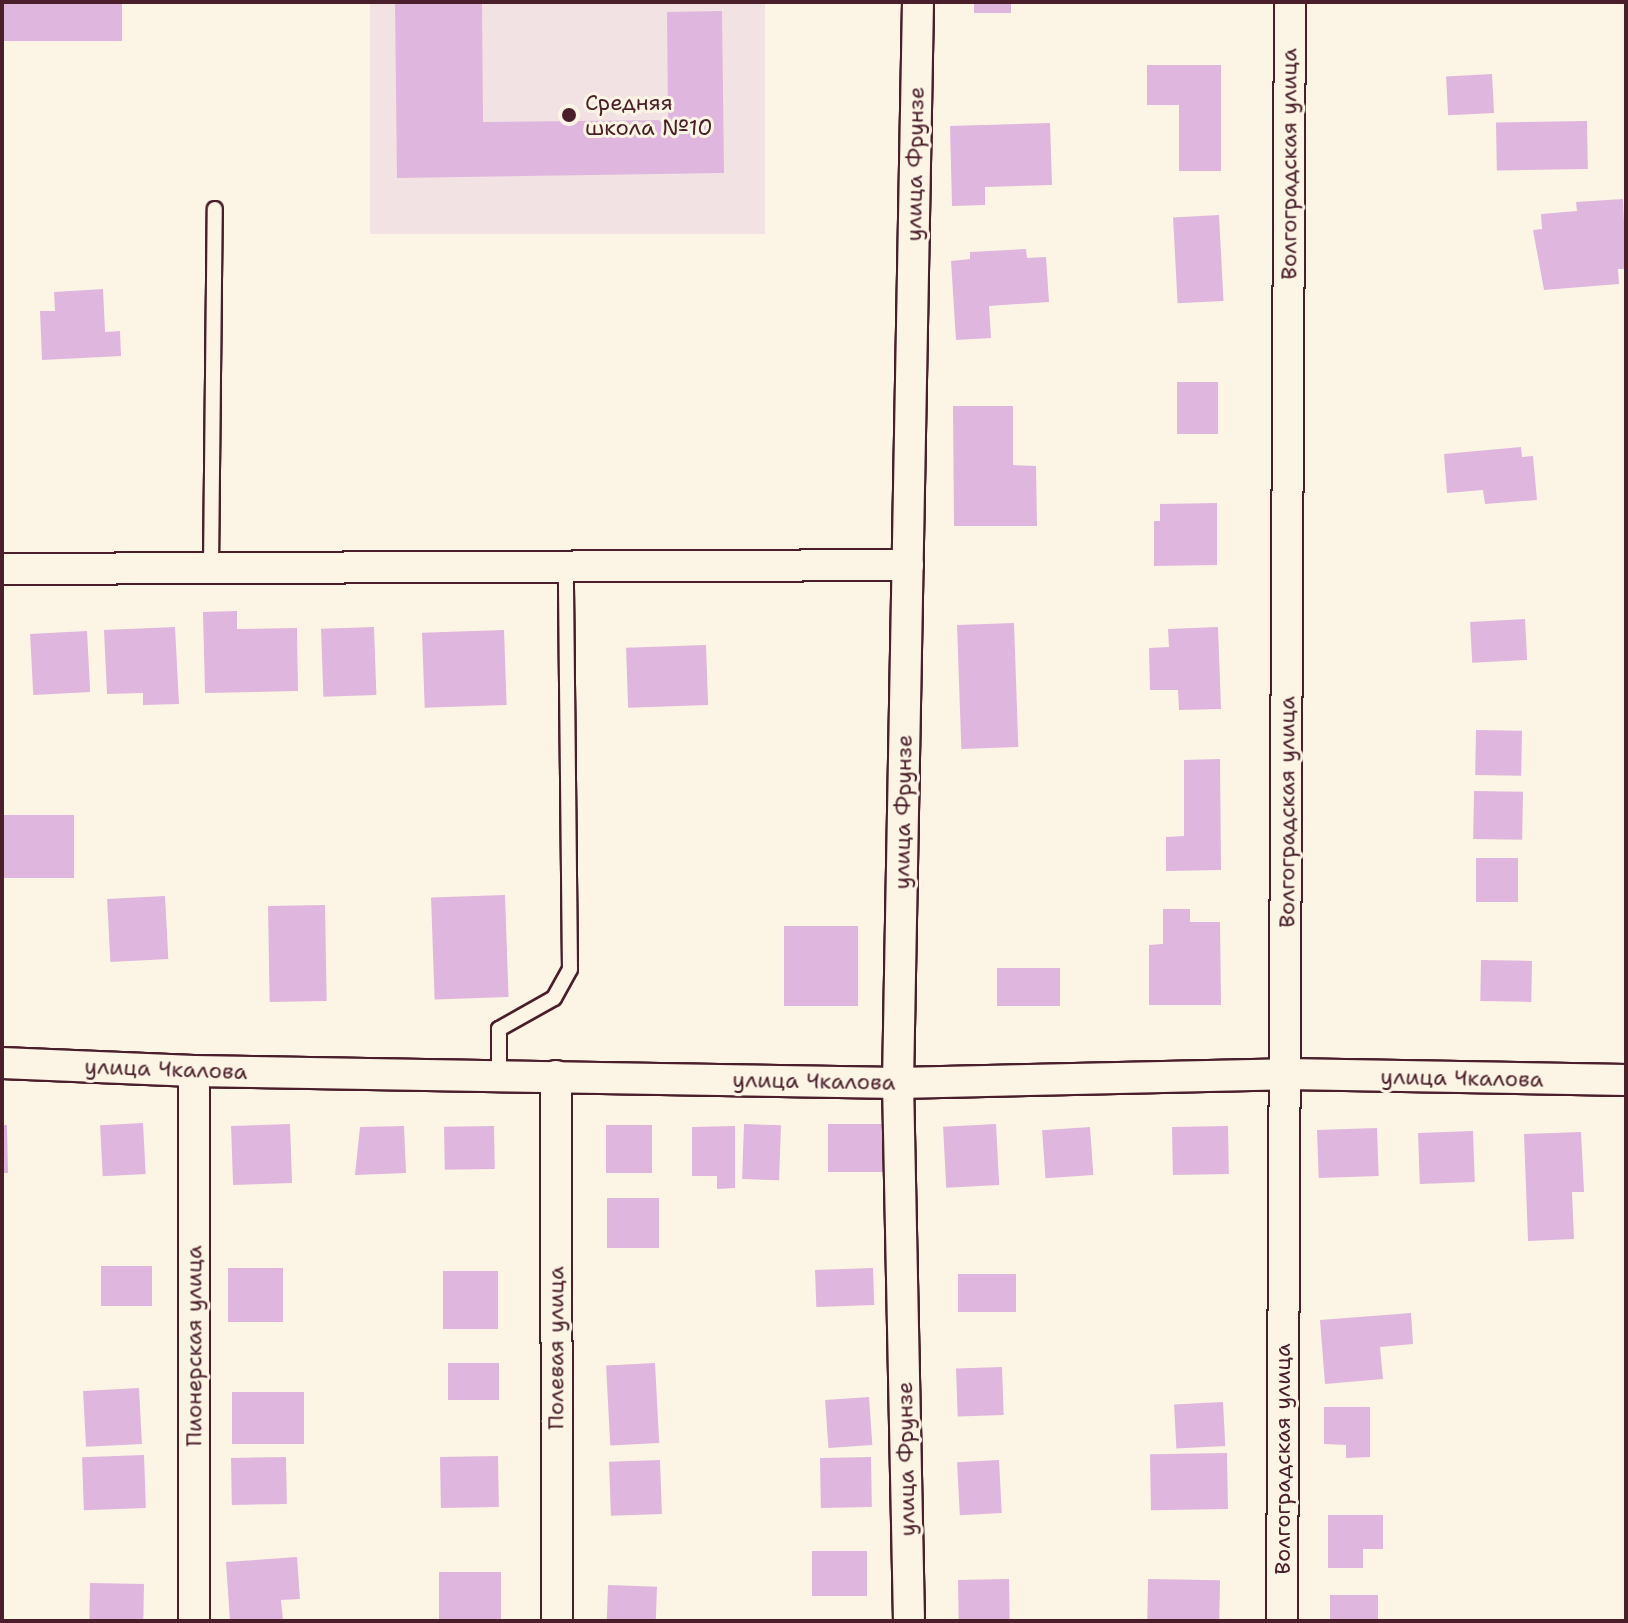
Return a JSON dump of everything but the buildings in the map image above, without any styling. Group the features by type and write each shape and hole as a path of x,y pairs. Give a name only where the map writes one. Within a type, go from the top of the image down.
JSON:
{"street":[{"name":"улица Фрунзе","path":"909,1621 898,1083 918,2"},
{"name":"Волгоградская улица","path":"1282,1621 1290,2"},
{"path":"2,569 566,563 908,565"},
{"name":"улица Чкалова","path":"2,1063 194,1071 898,1083 1286,1074 1626,1080"},
{"name":"Пионерская улица","path":"194,1071 194,1621"},
{"name":"Полевая улица","path":"556,1076 557,1621"}],"lane":[{"path":"211,567 215,209"},
{"path":"499,1075 499,1029 511,1018 554,998 570,969 566,563"}],"shaded area":[{"name":"Средняя школа №10","path":"370,2 765,2 765,234 370,234"}],"place":[{"name":"Средняя школа №10","path":"569,115"}]}
